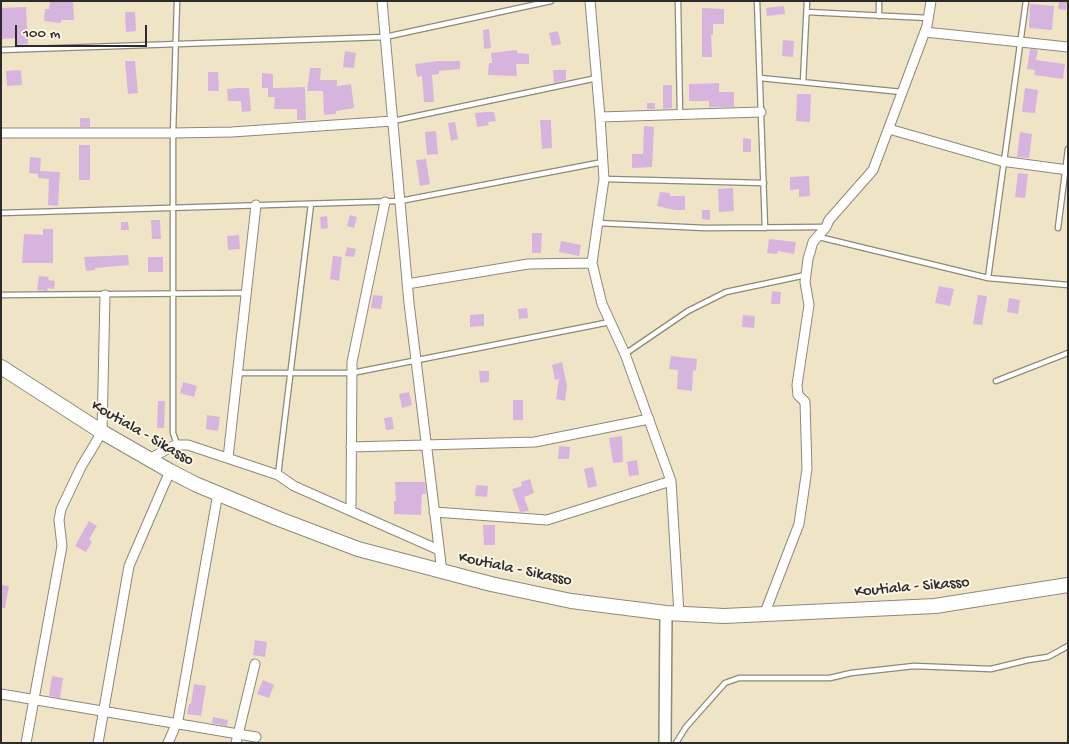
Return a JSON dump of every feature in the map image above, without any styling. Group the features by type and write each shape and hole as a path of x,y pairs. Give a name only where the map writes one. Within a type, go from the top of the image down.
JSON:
{"main road":[{"name":"Koutiala - Sikasso","path":"1,367 102,432 170,471 218,494 358,549 442,572 571,601 672,614 764,615 935,606 1068,585"}],"street":[{"path":"382,1 407,284 442,572"},
{"path":"590,1 604,179 592,263 602,304 625,354 671,481 672,614 665,743"},
{"path":"764,615 799,524 807,469 805,402 798,395 797,385 810,305 805,282 813,242 873,170 925,32 932,1"},
{"path":"925,32 1068,47"},
{"path":"600,117 761,112"},
{"path":"1,133 173,134 392,121"},
{"path":"888,129 1004,161 1066,170"},
{"path":"351,511 352,362 385,202"},
{"path":"228,458 256,205"},
{"path":"407,284 528,264 592,263"},
{"path":"26,743 62,546 59,520 61,510 81,466 102,432 106,295"},
{"path":"351,447 535,442 649,419"},
{"path":"149,459 177,445 188,445 278,474 294,486 439,550"},
{"path":"98,743 129,566 170,471"},
{"path":"434,512 547,520 671,481"},
{"path":"168,743 177,723 218,494"},
{"path":"238,738 255,664"},
{"path":"1,694 177,723 238,738 256,736"}],"lane":[{"path":"177,1 173,134 173,433 177,445"},
{"path":"1,50 385,36 551,1"},
{"path":"678,1 680,115"},
{"path":"757,1 765,228"},
{"path":"803,82 807,1"},
{"path":"879,1 879,16"},
{"path":"988,278 1026,1"},
{"path":"807,12 929,18"},
{"path":"392,121 597,78"},
{"path":"760,78 902,92"},
{"path":"1058,228 1068,149"},
{"path":"1,213 400,201 603,162"},
{"path":"604,179 764,183"},
{"path":"278,474 311,204"},
{"path":"598,223 705,228 826,227"},
{"path":"817,237 988,278 1068,285"},
{"path":"625,354 688,310 726,292 806,275"},
{"path":"1,295 246,293"},
{"path":"237,373 352,373 610,322"},
{"path":"996,381 1068,354"},
{"path":"676,743 686,727 725,683 739,678 830,678 851,673 914,666 991,669 1048,657 1068,646"}],"building":[{"path":"50,1 73,1 74,20 61,20 61,23 44,21 45,9 49,9"},
{"path":"1059,1 1067,1 1066,10 1058,9"},
{"path":"1030,4 1054,6 1052,30 1029,28"},
{"path":"784,6 785,14 767,16 766,8"},
{"path":"26,7 28,44 15,45 15,38 1,39 1,8"},
{"path":"702,8 724,9 724,24 713,24 713,35 711,35 712,57 702,57"},
{"path":"125,12 135,12 136,31 126,32"},
{"path":"489,29 491,48 484,49 483,30"},
{"path":"558,31 561,44 552,46 549,33"},
{"path":"783,40 794,41 793,57 782,56"},
{"path":"1030,49 1038,50 1036,60 1065,64 1063,79 1034,75 1035,70 1027,69"},
{"path":"517,50 517,53 529,54 529,64 516,64 517,76 488,75 489,63 492,63 491,53"},
{"path":"345,51 356,53 354,68 343,67"},
{"path":"125,61 135,61 138,93 128,94"},
{"path":"460,61 460,69 439,71 439,74 432,75 434,102 424,102 422,76 417,77 415,64"},
{"path":"310,68 321,68 320,80 337,80 337,86 351,84 354,108 336,111 336,114 324,115 323,91 307,91"},
{"path":"21,70 22,85 7,86 6,71"},
{"path":"553,70 566,70 566,80 554,83"},
{"path":"208,72 218,72 219,91 208,91"},
{"path":"262,73 273,74 273,88 305,87 306,120 297,120 297,109 274,109 275,97 268,97 268,88 262,88"},
{"path":"719,83 719,92 734,92 734,107 709,107 709,101 689,101 689,84"},
{"path":"663,85 672,85 672,108 663,109"},
{"path":"249,88 251,111 242,112 241,101 228,101 227,89"},
{"path":"1025,88 1038,90 1035,113 1022,112"},
{"path":"797,94 811,94 810,122 796,121"},
{"path":"647,103 655,103 655,109 647,109"},
{"path":"494,112 496,121 488,122 489,125 477,127 475,113"},
{"path":"80,118 90,118 90,127 80,127"},
{"path":"540,120 551,120 552,148 542,149"},
{"path":"455,122 458,139 451,141 448,123"},
{"path":"644,126 654,127 652,167 632,168 632,154 643,154"},
{"path":"436,131 438,154 427,155 425,132"},
{"path":"1020,132 1032,134 1029,158 1017,157"},
{"path":"743,138 751,139 751,152 743,152"},
{"path":"79,145 90,145 90,180 79,180"},
{"path":"30,157 41,158 40,171 60,172 58,206 48,205 49,179 38,178 38,174 29,173"},
{"path":"426,159 430,184 420,186 416,160"},
{"path":"1018,173 1028,174 1025,198 1015,197"},
{"path":"809,176 810,196 799,197 799,189 790,190 790,177"},
{"path":"733,188 734,211 719,212 718,189"},
{"path":"660,192 670,193 670,196 685,196 685,210 657,206"},
{"path":"702,210 710,210 710,220 702,219"},
{"path":"350,215 357,217 354,228 347,226"},
{"path":"327,216 328,228 321,229 320,217"},
{"path":"151,220 160,220 161,239 152,239"},
{"path":"121,222 128,222 129,230 121,230"},
{"path":"43,229 53,229 53,263 22,263 24,234 43,235"},
{"path":"532,233 542,233 541,253 532,253"},
{"path":"239,235 240,249 228,250 227,236"},
{"path":"769,239 796,242 794,254 778,251 777,254 767,253"},
{"path":"561,241 581,245 579,256 559,252"},
{"path":"347,247 356,249 354,257 345,256"},
{"path":"128,255 129,265 95,268 95,270 86,271 84,257"},
{"path":"333,256 342,257 339,281 330,279"},
{"path":"148,257 163,257 163,272 148,272"},
{"path":"39,276 49,277 48,280 55,281 54,289 48,288 47,291 37,290"},
{"path":"939,286 954,289 950,306 935,303"},
{"path":"772,291 781,292 780,304 771,304"},
{"path":"373,295 383,296 381,309 371,308"},
{"path":"978,295 987,296 982,325 973,324"},
{"path":"1009,298 1020,300 1018,314 1007,312"},
{"path":"527,308 528,318 519,319 518,309"},
{"path":"484,314 484,326 470,327 470,315"},
{"path":"743,315 755,316 754,328 742,327"},
{"path":"671,356 697,359 696,371 693,370 692,391 677,389 678,370 669,369"},
{"path":"562,362 567,386 565,401 556,399 559,379 555,380 552,365"},
{"path":"479,371 489,371 489,382 480,383"},
{"path":"183,382 197,386 194,397 180,393"},
{"path":"409,392 412,405 402,408 399,394"},
{"path":"513,400 523,400 523,420 513,420"},
{"path":"158,401 165,401 164,428 157,428"},
{"path":"207,415 220,417 218,431 206,429"},
{"path":"392,417 394,429 386,430 384,418"},
{"path":"622,436 623,462 613,463 609,438"},
{"path":"559,446 570,447 569,459 558,459"},
{"path":"637,460 639,475 629,476 627,462"},
{"path":"593,467 597,486 588,488 584,469"},
{"path":"530,479 534,493 524,497 529,511 520,512 512,489 522,486 521,482"},
{"path":"395,482 425,482 426,494 422,494 421,515 394,514 394,501 396,501"},
{"path":"476,485 488,486 487,497 475,496"},
{"path":"89,521 97,526 89,539 92,542 86,552 75,546"},
{"path":"483,525 495,525 495,545 484,545"},
{"path":"1,585 9,586 5,608 1,608"},
{"path":"255,640 267,642 265,657 253,655"},
{"path":"52,676 63,678 60,698 49,696"},
{"path":"263,680 274,685 269,698 257,694"},
{"path":"194,684 206,686 201,716 187,714 189,704 191,704"},
{"path":"213,717 228,720 227,726 212,723"}]}
